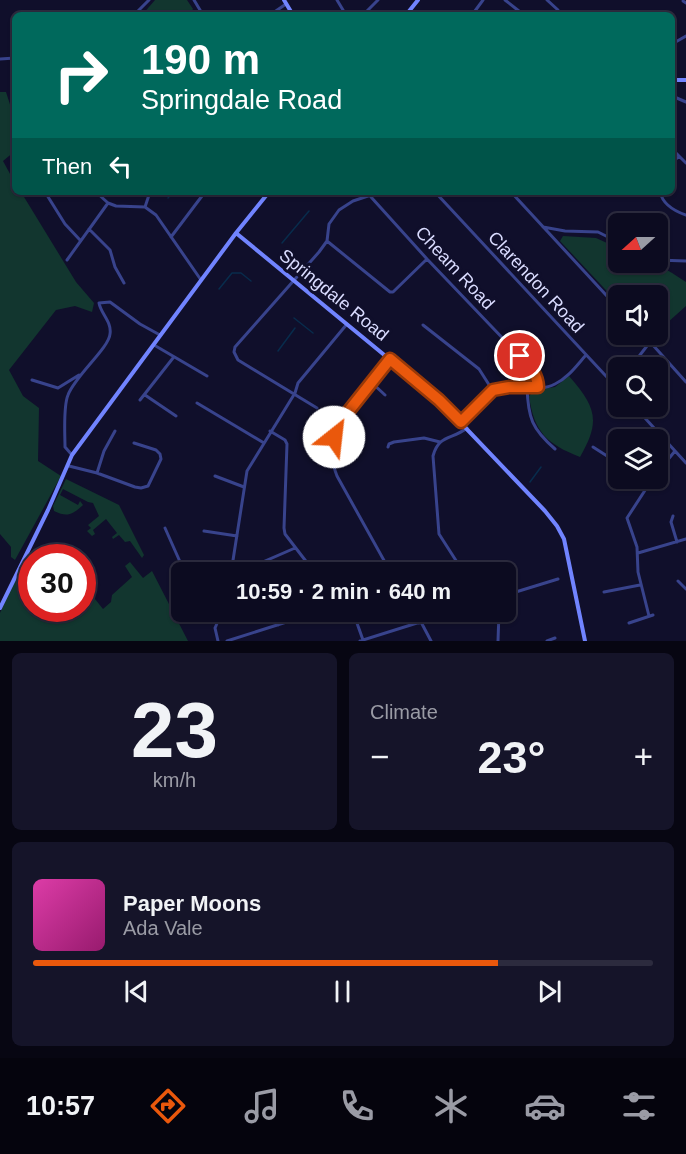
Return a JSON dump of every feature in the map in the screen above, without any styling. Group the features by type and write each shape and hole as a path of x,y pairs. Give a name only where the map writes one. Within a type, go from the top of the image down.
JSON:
{"street":[{"path":"137,12 149,0"},
{"path":"366,12 378,0"},
{"path":"408,12 418,0"},
{"path":"505,0 520,12"},
{"path":"547,0 558,12"},
{"path":"273,12 285,2"},
{"path":"675,152 686,163"},
{"path":"675,160 679,156"},
{"path":"47,195 65,224 80,240"},
{"path":"99,195 108,203 116,206 144,207 156,215 201,280"},
{"path":"144,207 149,195"},
{"path":"171,237 203,195"},
{"path":"0,608 69,466 72,455 236,232 267,195"},
{"name":"Clarendon Road","path":"438,195 608,377"},
{"path":"515,195 608,297"},
{"path":"660,195 669,206 686,215"},
{"path":"317,408 238,360 234,352 235,347 296,281 327,241 329,224 339,210 353,201 371,196"},
{"name":"Cheam Road","path":"371,196 372,200 533,370 537,377 538,387"},
{"path":"67,260 108,203"},
{"path":"543,227 598,232 608,237"},
{"path":"89,229 110,250 115,267 124,283"},
{"path":"553,238 560,230"},
{"name":"Springdale Road","path":"236,232 439,400 545,511 562,534 585,641"},
{"path":"327,241 390,292 393,292 427,259"},
{"path":"668,260 686,261"},
{"path":"72,455 64,447 67,397 80,374 104,346 110,335 109,325 99,306 101,302 108,301 114,304 140,324 160,335"},
{"path":"233,562 247,471 295,393 298,383 347,324"},
{"path":"423,325 479,369 493,390"},
{"path":"153,345 207,376"},
{"path":"638,357 648,345"},
{"path":"653,345 686,382"},
{"path":"461,422 493,390 555,384 586,355"},
{"path":"140,400 173,358"},
{"path":"385,562 341,485 332,463 331,449 340,422 390,359"},
{"path":"32,380 58,388 80,374"},
{"path":"682,378 686,375"},
{"path":"371,382 385,395"},
{"path":"527,387 528,408 532,422 543,438 555,449"},
{"path":"144,395 176,416"},
{"path":"197,403 264,442"},
{"path":"644,417 686,463"},
{"path":"457,562 438,531 433,456 440,442 467,428"},
{"path":"97,473 104,451 114,437 115,431"},
{"path":"270,431 285,440 287,444 285,534 306,562"},
{"path":"388,447 393,442 424,438 440,442"},
{"path":"69,466 97,473 135,487 147,486 161,459 160,454 142,444 134,443"},
{"path":"592,447 608,457"},
{"path":"668,460 675,451"},
{"path":"215,476 245,487"},
{"path":"629,623 651,616 640,585 638,552 627,518 646,489"},
{"path":"673,516 671,522 676,542"},
{"path":"165,528 180,562"},
{"path":"204,531 237,536"},
{"path":"638,552 686,539"},
{"path":"263,562 295,548"},
{"path":"516,592 558,579"},
{"path":"678,581 686,590"},
{"path":"604,592 640,585"},
{"path":"218,622 216,628 218,641"},
{"path":"227,641 287,622"},
{"path":"356,622 362,640 420,622 430,641"},
{"path":"498,641 499,622"},
{"path":"547,641 555,638"}],"green space":[{"path":"155,0 187,0 193,9 191,12 145,12"},
{"path":"0,92 6,92 12,111 12,154 3,161 12,178 12,195 23,195 76,282 94,303 92,312 75,306 56,310 9,370 23,396 39,408 38,461 61,476 24,544 18,544 18,555 15,560 11,557 11,547 0,534"},
{"path":"563,236 596,238 608,243 608,273 668,273 668,271 686,282 686,306 668,322 668,285 608,285 608,292 560,241"},
{"path":"569,376 585,397 592,415 591,434 580,457 559,447 544,435 534,419 529,396 535,390 555,387"},
{"path":"66,479 119,505 144,555 142,558 130,541 125,542 119,535 113,539 112,537 117,533 106,519 93,530 95,534 92,536 87,531 91,528 88,525 99,516 93,503 63,489 60,495 78,505 80,501 83,505 70,514 54,511 53,506"},
{"path":"130,562 143,578 152,571 171,608 171,622 178,622 188,641 0,641 0,613 18,572 18,622 96,622 96,600 103,609 111,602 112,595 132,577 125,566"}],"waterway":[{"path":"282,243 309,211"},
{"path":"219,289 232,273 241,273 251,281"},
{"path":"294,318 313,333"},
{"path":"278,351 295,328"},
{"path":"530,482 541,467"}],"route":[{"path":"334,437 340,422 390,359 439,400 461,422 493,390 518,386 538,387 537,377 533,370 520,356"}]}
